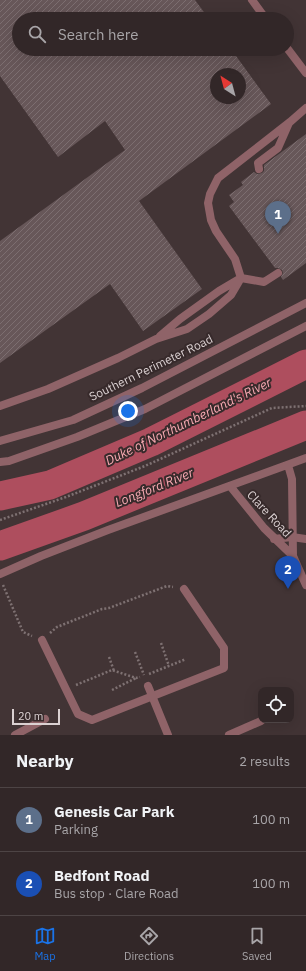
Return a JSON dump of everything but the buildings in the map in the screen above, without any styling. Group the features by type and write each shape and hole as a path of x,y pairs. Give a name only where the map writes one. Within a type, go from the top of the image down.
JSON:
{"street":[{"path":"252,0 261,12"},
{"path":"293,56 306,73"},
{"path":"0,406 48,389 118,358 156,339 187,329 209,314 231,295 241,278 235,259 216,231 211,220 208,203 210,194 218,178 306,108"},
{"path":"259,169 258,164 278,148 290,122"},
{"path":"156,339 180,318 241,278 264,282 278,273"},
{"name":"Southern Perimeter Road","path":"0,441 73,420 128,395 306,303"},
{"path":"0,462 9,461 77,437 145,409 306,326"},
{"path":"0,574 41,556 101,533 306,458"},
{"name":"Clare Road","path":"288,465 292,479 293,556 306,586"},
{"name":"Clare Road","path":"230,486 237,497 274,539 293,556"},
{"path":"274,539 292,537 306,539"},
{"path":"42,640 78,714 92,720 224,668 224,648 184,589"},
{"path":"148,686 168,735"},
{"path":"15,735 45,719"},
{"path":"229,735 258,722"}],"path":[{"path":"0,520 66,497 145,466 272,408 306,406"},
{"path":"0,580 23,632 42,640 57,627 102,608 109,608 167,586 184,589"},
{"path":"161,643 169,666"},
{"path":"135,652 148,686"},
{"path":"109,657 114,671"},
{"path":"112,690 136,678 186,659"},
{"path":"66,688 112,670 136,678"}],"waterway":[{"name":"Duke of Northumberland's River","path":"0,496 50,485 151,442 306,364"},
{"name":"Longford River","path":"0,546 84,516 306,425"}],"place":[{"name":"Genesis Car Park","path":"278,234"},
{"name":"Bedfont Road","path":"288,589"}]}
